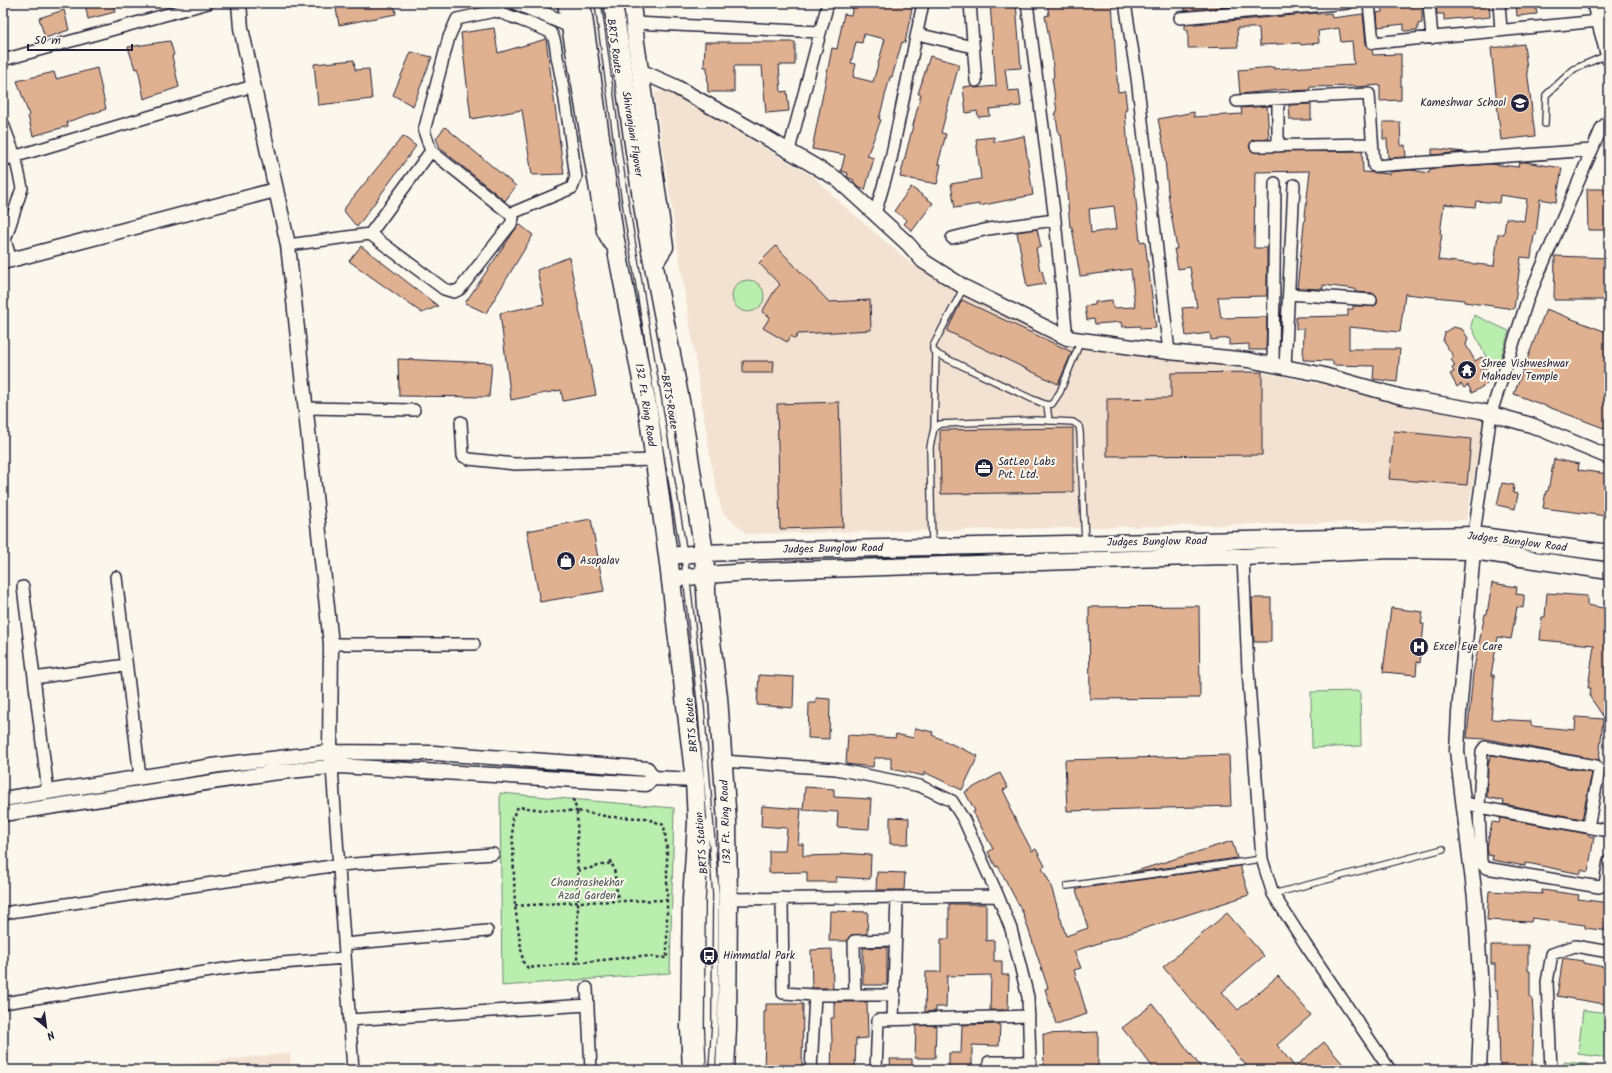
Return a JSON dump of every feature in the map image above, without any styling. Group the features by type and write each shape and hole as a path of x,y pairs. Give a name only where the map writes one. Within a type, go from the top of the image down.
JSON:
{"main road":[{"path":"566,3 605,231 618,254"},
{"path":"581,3 618,254"},
{"name":"Shivranjani Flyover","path":"613,3 653,266"},
{"path":"632,3 665,247 653,266 681,406 704,553"},
{"name":"132 Ft. Ring Road","path":"618,254 648,411 654,460 676,556 678,578"},
{"name":"Judges Bunglow Road","path":"676,556 704,553 1474,535 1609,553"},
{"name":"Judges Bunglow Road","path":"678,578 771,571 1214,556 1243,557 1390,550 1473,551 1609,571"},
{"name":"132 Ft. Ring Road","path":"704,553 707,609 718,696 727,822 727,1028 725,1070"},
{"path":"678,578 695,780 697,822 692,915 690,1029 692,1070"}],"street":[{"path":"3,60 208,3"},
{"path":"239,3 241,28 288,245 331,644 330,752 353,1070"},
{"path":"518,3 570,25"},
{"path":"789,150 828,3"},
{"path":"876,214 891,159 923,3"},
{"path":"970,3 976,81"},
{"path":"1027,3 1055,220 1074,339"},
{"path":"1125,3 1138,86 1169,352"},
{"path":"1180,18 1348,3"},
{"path":"1369,3 1373,43 1501,30 1603,9 1608,57"},
{"path":"1429,3 1432,38"},
{"path":"1499,3 1501,30"},
{"path":"288,245 370,234 444,289 454,292 460,289 511,224 513,218 510,214 430,152 424,131 449,37 457,20 495,11 548,30 553,37 562,79 576,177 572,188 510,214"},
{"path":"634,23 820,32"},
{"path":"917,34 974,47"},
{"path":"640,71 676,86 789,150 836,179 908,244 923,261 964,287 1074,339 1169,352 1248,360 1320,374 1402,397 1491,413 1531,425 1609,457"},
{"path":"3,160 253,86"},
{"path":"1237,102 1369,94 1374,166 1592,150"},
{"path":"1278,99 1278,146"},
{"path":"1474,535 1491,413 1527,301 1602,127 1609,121"},
{"path":"3,124 15,156 22,188 4,239 7,261 275,190"},
{"path":"1256,146 1372,144"},
{"path":"370,234 430,152"},
{"path":"1275,183 1279,366"},
{"path":"1279,366 1289,294 1294,185"},
{"path":"952,238 988,229 1055,220"},
{"path":"1289,294 1371,300"},
{"path":"305,408 414,410"},
{"path":"461,422 463,456 469,459 515,464 654,460"},
{"path":"1473,551 1457,751 1475,898 1482,1004 1479,1070"},
{"path":"1243,557 1248,670 1262,859 1273,894 1390,1070"},
{"path":"116,577 140,777"},
{"path":"23,587 48,792"},
{"path":"331,644 474,644"},
{"path":"34,678 126,665"},
{"path":"1588,827 1599,771 1596,766 1485,747 1482,751 1479,807 1481,863 1486,868 1599,887 1605,884 1609,861"},
{"path":"3,799 219,765 330,752 434,753 602,765 647,770 653,778"},
{"path":"723,761 836,769 920,786 952,802 964,820 1011,929 1028,997 1030,1062 989,1062"},
{"path":"3,814 271,773 332,767 492,774 646,784 653,778 695,780"},
{"path":"1464,802 1479,807 1609,831"},
{"path":"3,913 339,865 493,854"},
{"path":"728,899 998,896"},
{"path":"893,1019 895,995 897,897"},
{"path":"782,898 783,993 815,995 895,995"},
{"path":"344,944 486,931"},
{"path":"855,995 854,941 896,940"},
{"path":"1551,1070 1547,982 1552,954 1575,946 1609,952"},
{"path":"3,1003 244,966 345,958"},
{"path":"587,988 591,1070"},
{"path":"811,1070 815,995"},
{"path":"349,1020 588,1005"},
{"path":"876,1070 878,1020 1029,1016"}],"lane":[{"name":"BRTS Route","path":"598,3 676,556"},
{"path":"1545,124 1546,95 1574,69 1608,57"},
{"path":"964,287 933,346 933,350 936,353 982,376 1047,405 1052,404 1060,392 1074,339"},
{"path":"932,547 930,447 934,428 936,353"},
{"path":"1047,405 1049,421"},
{"path":"934,428 940,424 1049,421 1073,422 1079,426 1081,440 1085,543"},
{"name":"BRTS Route","path":"678,578 701,708 708,805"},
{"name":"BRTS Station","path":"703,1070 701,1025 702,900 708,805"},
{"name":"BRTS Station","path":"708,805 716,894 715,1024 712,1070"},
{"path":"1273,894 1443,849"},
{"path":"1067,886 1262,859"}],"path":[{"path":"573,799 577,811 577,964"},
{"path":"518,807 544,810 577,811 610,817 644,818 664,825 667,850 666,900 667,958 640,956 577,964 528,968 523,962 515,906 512,818 518,807"},
{"path":"611,857 611,862 614,868 618,901"},
{"path":"578,871 611,862"},
{"path":"515,906 578,902 666,900"}],"shaded area":[{"path":"668,91 814,177 843,205 913,265 1077,339 1393,397 1485,419 1466,520 747,534 722,512 712,469 654,92"},
{"path":"290,1053 291,1070 134,1070"}],"green space":[{"path":"745,280 751,280 760,284 764,296 760,308 751,312 745,312 736,308 732,299 732,293 736,284"},
{"path":"1474,315 1509,331 1499,364 1487,359 1471,326"},
{"path":"1360,691 1361,746 1312,748 1311,692"},
{"name":"Chandrashekhar Azad Garden","path":"500,793 674,808 670,973 502,986"},
{"path":"1583,1010 1609,1013 1609,1058 1578,1054"},
{"path":"1564,1062 1588,1064 1588,1070 1563,1070"}],"building":[{"path":"85,3 113,3 115,12 88,19"},
{"path":"335,3 394,3 396,14 339,25"},
{"path":"854,3 913,3 905,43 902,42 892,77 890,77 879,119 881,120 867,156 874,158 865,190 853,182 854,180 847,177 848,173 841,171 845,155 812,149 832,48 837,49 844,14 851,15","holes":["864,34 885,39 873,82 853,77 856,64 851,63 856,42 862,43"]},
{"path":"990,3 1016,3 1021,68 1005,69 1008,91 1019,90 1021,106 989,109 990,116 978,117 977,111 966,113 963,87 971,86 976,88 996,86"},
{"path":"1047,3 1112,3 1118,92 1125,91 1128,150 1134,181 1140,242 1145,241 1156,328 1140,329 1140,326 1122,327 1121,322 1095,324 1094,319 1087,320 1085,306 1095,305 1095,302 1112,300 1113,308 1135,307 1131,269 1080,276 1072,227 1070,227 1067,182 1061,135 1059,135 1055,112 1057,112 1052,78 1054,77 1052,55 1045,16 1049,15","holes":["1114,206 1117,229 1091,233 1089,209"]},
{"path":"1185,3 1269,3 1185,11"},
{"path":"1381,3 1422,3 1422,23 1418,24 1418,30 1404,31 1404,24 1378,27 1377,13 1382,12"},
{"path":"1436,3 1489,3 1490,17 1471,19 1470,17 1444,20 1444,14 1437,14"},
{"path":"1516,3 1535,3 1537,14 1517,16"},
{"path":"64,10 69,30 45,38 39,18"},
{"path":"1316,13 1331,13 1332,18 1363,14 1366,44 1372,50 1373,55 1401,54 1401,100 1380,101 1380,85 1356,87 1310,87 1310,90 1289,91 1289,89 1240,94 1238,70 1354,64 1352,41 1341,42 1339,28 1318,31 1319,43 1301,45 1300,43 1260,45 1259,28 1237,28 1238,47 1188,48 1188,30 1185,30 1185,25"},
{"path":"494,28 498,53 546,39 564,174 532,175 522,110 471,119 461,33"},
{"path":"170,41 174,55 172,56 179,87 144,99 138,68 135,69 128,47"},
{"path":"705,42 795,42 795,65 779,65 781,92 787,91 789,111 766,113 762,66 734,66 734,92 708,92 707,67 704,67"},
{"path":"1524,44 1535,136 1501,140 1491,48"},
{"path":"411,52 432,57 413,106 393,95"},
{"path":"930,56 959,64 941,133 946,134 938,164 941,164 937,184 900,177 921,94 918,94"},
{"path":"354,60 355,70 369,69 372,99 318,105 314,64"},
{"path":"97,68 106,109 67,122 68,126 33,136 29,115 17,81 54,72 56,79"},
{"path":"1311,104 1311,120 1290,120 1289,105"},
{"path":"1267,106 1269,139 1252,140 1249,147 1253,152 1362,151 1363,172 1390,174 1390,172 1411,170 1429,173 1430,169 1491,164 1518,167 1519,162 1562,168 1556,202 1540,199 1536,235 1534,235 1531,258 1521,257 1514,309 1464,302 1464,300 1405,294 1400,332 1349,327 1349,349 1400,349 1397,382 1373,379 1374,366 1333,365 1333,361 1303,360 1304,329 1296,329 1296,317 1348,316 1348,309 1353,309 1353,306 1374,306 1377,304 1377,297 1372,293 1355,292 1355,289 1323,285 1323,289 1297,288 1310,171 1255,172 1254,248 1267,248 1267,296 1218,297 1221,318 1267,317 1266,350 1249,350 1249,344 1229,345 1229,338 1211,340 1210,333 1186,336 1182,308 1197,307 1190,267 1178,269 1174,249 1177,249 1169,201 1164,149 1158,119 1194,112 1194,117 1242,114 1241,108","holes":["1500,195 1527,199 1524,221 1506,218 1504,234 1498,234 1494,266 1438,260 1442,234 1440,234 1444,204 1475,207 1476,201 1499,203"]},
{"path":"1383,122 1400,122 1401,146 1405,145 1406,157 1388,158 1387,139 1383,139"},
{"path":"445,127 516,186 505,201 440,148 436,138"},
{"path":"403,136 416,146 357,227 343,210"},
{"path":"1024,136 1033,195 979,206 979,204 955,208 951,184 981,179 976,139 994,137 994,142"},
{"path":"1432,149 1439,149 1464,152 1432,155"},
{"path":"911,187 933,203 912,231 904,224 907,220 894,211"},
{"path":"1587,189 1609,189 1609,230 1588,230"},
{"path":"519,224 533,235 486,313 465,303"},
{"path":"1037,229 1041,247 1036,248 1040,271 1042,270 1045,284 1027,287 1017,232"},
{"path":"361,246 438,306 422,313 349,261"},
{"path":"776,246 829,302 870,300 871,330 798,334 795,339 791,336 787,342 763,328 770,317 762,312 775,290 780,285 759,263"},
{"path":"1555,256 1609,258 1609,300 1554,300"},
{"path":"569,257 596,395 563,401 561,390 511,400 500,313 544,304 537,270"},
{"path":"962,300 1072,352 1058,384 947,331"},
{"path":"1546,309 1609,333 1609,430 1514,394"},
{"name":"Shree Vishweshwar Mahadev Temple","path":"1453,327 1462,329 1468,338 1466,345 1475,361 1482,357 1488,367 1480,371 1487,384 1472,393 1468,385 1464,388 1461,384 1457,387 1450,374 1454,372 1452,368 1455,366 1451,359 1454,357 1443,341 1445,332"},
{"path":"398,359 492,363 489,397 399,396"},
{"path":"743,361 774,361 773,373 743,373"},
{"path":"1262,372 1262,455 1107,456 1107,399 1171,398 1171,373"},
{"path":"839,402 843,527 780,529 777,404"},
{"path":"1073,428 1073,492 941,494 940,430"},
{"path":"1394,431 1471,439 1467,485 1389,479"},
{"path":"1554,459 1579,464 1578,470 1609,474 1609,498 1606,516 1543,508"},
{"path":"1502,483 1514,485 1513,493 1518,494 1515,509 1497,505"},
{"name":"Asopalav","path":"591,519 604,591 540,602 527,531"},
{"path":"1492,583 1517,587 1516,594 1524,595 1524,600 1523,608 1517,607 1511,639 1498,637 1491,675 1494,675 1494,684 1491,719 1531,721 1531,726 1575,730 1576,717 1603,719 1599,760 1486,739 1467,738 1473,673 1485,614 1487,614"},
{"path":"1547,593 1587,596 1587,605 1609,609 1609,695 1608,706 1604,706 1603,716 1590,697 1591,688 1588,688 1594,645 1540,640 1542,617 1545,617"},
{"path":"1252,598 1271,598 1271,642 1254,642"},
{"path":"1199,606 1200,698 1090,699 1089,607"},
{"path":"1391,608 1423,612 1421,624 1424,624 1420,663 1417,662 1416,675 1383,672"},
{"path":"759,675 794,677 793,708 757,705"},
{"path":"816,698 830,699 829,739 808,738 809,703 816,703"},
{"path":"915,728 933,732 932,735 978,756 962,790 924,772 924,776 891,769 891,758 874,758 873,767 846,764 848,735 895,738 896,734 913,738"},
{"path":"1229,755 1231,806 1067,811 1065,760"},
{"path":"1491,755 1592,772 1582,819 1503,804 1504,801 1487,797 1488,765"},
{"path":"1000,773 1008,788 1003,790 1011,806 1009,807 1032,851 1036,849 1045,866 1042,868 1050,883 1066,936 1088,928 1076,890 1082,888 1240,866 1249,895 1074,951 1081,968 1074,970 1087,1014 1056,1024 1045,989 1048,988 1023,913 998,866 996,867 988,852 993,849 973,812 975,811 965,792"},
{"path":"805,787 834,789 834,797 871,799 869,829 837,827 838,812 803,810"},
{"path":"762,806 801,809 798,844 803,844 803,856 841,855 841,853 871,855 870,879 836,877 837,882 807,882 807,872 769,873 769,851 785,851 787,828 761,826"},
{"path":"890,817 909,818 908,844 890,844"},
{"path":"1500,818 1588,834 1588,836 1594,837 1588,872 1581,870 1581,874 1532,864 1525,863 1525,866 1492,860 1493,856 1488,855 1487,847 1492,822 1499,823"},
{"path":"1232,841 1237,858 1130,873"},
{"path":"877,872 905,873 904,890 876,890"},
{"path":"1542,890 1579,895 1578,899 1609,903 1609,931 1585,928 1585,925 1532,918 1531,922 1487,920 1489,891 1542,894"},
{"path":"949,904 986,904 986,941 994,940 994,961 1002,961 1002,975 1009,975 1008,1010 990,1010 991,975 947,976 946,1007 936,1007 936,1011 925,1012 926,972 941,972 941,939 949,939"},
{"path":"830,911 868,912 867,934 851,935 847,941 829,941"},
{"path":"1227,913 1264,956 1222,992 1238,1010 1278,976 1311,1015 1277,1045 1295,1067 1324,1042 1348,1070 1250,1070 1163,967"},
{"path":"1491,945 1528,945 1530,998 1532,998 1534,1026 1532,1070 1500,1070 1497,990 1495,991 1495,964 1491,964"},
{"path":"887,947 887,985 863,985 863,948"},
{"path":"832,949 833,988 812,988 811,950"},
{"path":"1563,958 1583,961 1583,963 1609,968 1609,978 1604,1004 1557,996"},
{"path":"834,1002 867,1002 868,1038 856,1039 855,1070 831,1070 831,1018 834,1018"},
{"path":"766,1004 803,1004 802,1070 764,1070 764,1011 766,1012"},
{"path":"1153,1004 1203,1070 1155,1070 1122,1028"},
{"path":"1000,1024 999,1046 972,1045 972,1070 949,1070 949,1053 961,1053 962,1025"},
{"path":"936,1025 935,1058 915,1058 916,1026"},
{"path":"1098,1032 1098,1070 1044,1070 1043,1034"},
{"path":"890,1059 912,1059 912,1070 891,1070"}],"place":[{"name":"Kameshwar School","path":"1520,103"},
{"name":"Shree Vishweshwar Mahadev Temple","path":"1467,370"},
{"name":"SatLeo Labs Pvt. Ltd.","path":"984,468"},
{"name":"Asopalav","path":"566,561"},
{"name":"Excel Eye Care","path":"1419,647"},
{"name":"Himmatlal Park","path":"709,956"}]}
